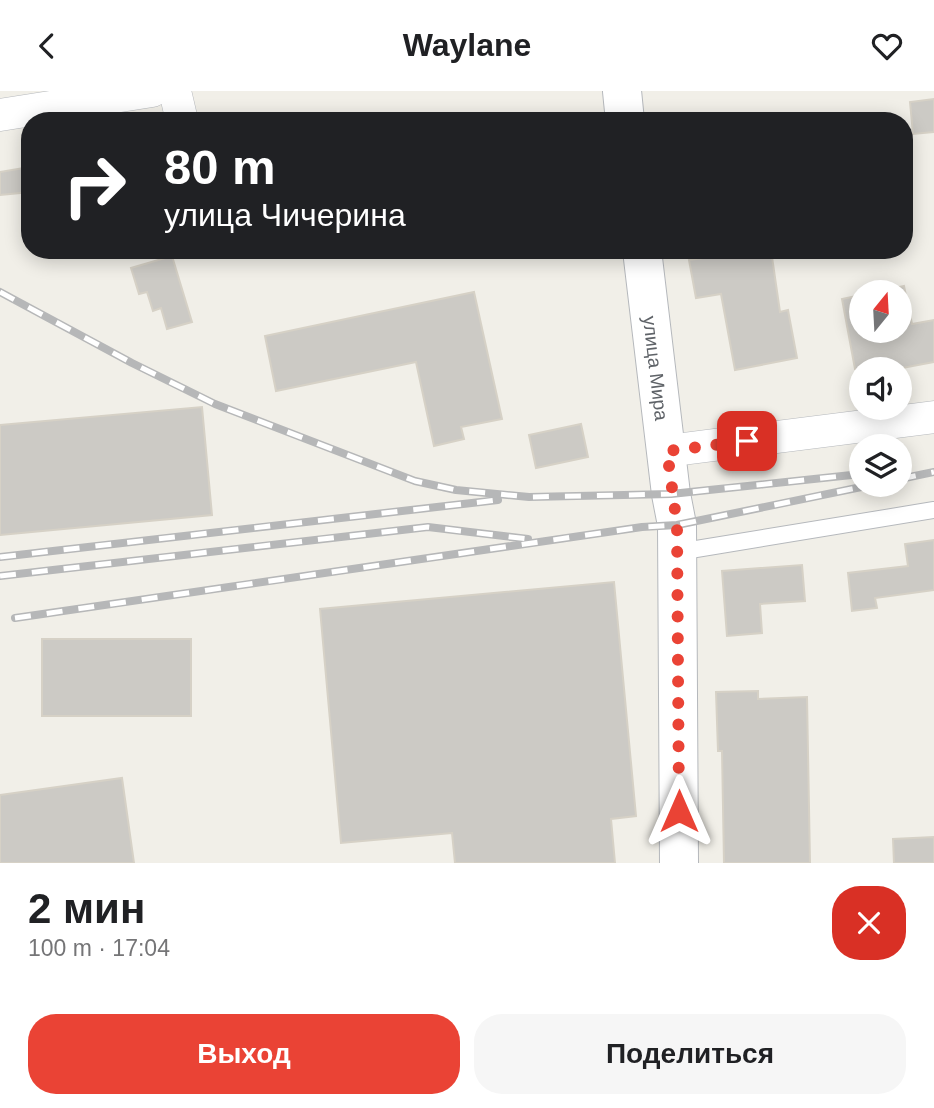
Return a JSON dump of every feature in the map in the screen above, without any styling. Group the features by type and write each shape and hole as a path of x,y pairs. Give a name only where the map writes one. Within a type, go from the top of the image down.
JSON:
{"street":[{"path":"0,115 152,91"},
{"path":"176,91 180,112"},
{"path":"622,91 624,112"},
{"name":"улица Мира","path":"643,259 677,525 679,863"},
{"path":"667,451 934,417"}],"lane":[{"path":"678,552 934,510"}],"building":[{"path":"934,99 934,132 913,134 910,102"},
{"path":"21,168 21,193 0,195 0,172"},
{"path":"162,259 173,259 192,322 167,329 161,308 153,311 147,292 139,294 131,268"},
{"path":"772,259 780,312 788,310 797,358 735,370 721,294 696,298 689,260"},
{"path":"474,292 502,419 461,427 464,439 434,446 416,362 276,391 265,336"},
{"path":"849,298 849,337 842,299"},
{"path":"934,320 934,362 912,366 912,357 853,357 850,343 912,343 912,324"},
{"path":"202,407 212,515 0,535 0,425"},
{"path":"581,424 588,457 536,468 529,435"},
{"path":"934,540 934,590 875,598 877,608 852,611 848,573 908,566 905,544"},
{"path":"802,565 805,601 760,604 762,633 727,636 722,571"},
{"path":"614,582 636,816 611,819 615,863 455,863 452,833 341,843 320,609"},
{"path":"42,639 191,639 191,716 42,716"},
{"path":"758,691 758,699 807,697 810,863 724,863 722,751 718,751 716,692"},
{"path":"122,778 134,863 0,863 0,795"},
{"path":"934,837 934,863 894,863 893,839"}],"railway":[{"path":"0,292 215,404 415,481 456,490 529,497 671,494 849,475"},
{"path":"912,477 934,472"},
{"path":"15,618 642,527 677,525 849,490"},
{"path":"0,557 498,500"},
{"path":"0,576 428,527 528,539"}],"route":[{"path":"679,811 677,525 667,451 747,441"}]}
